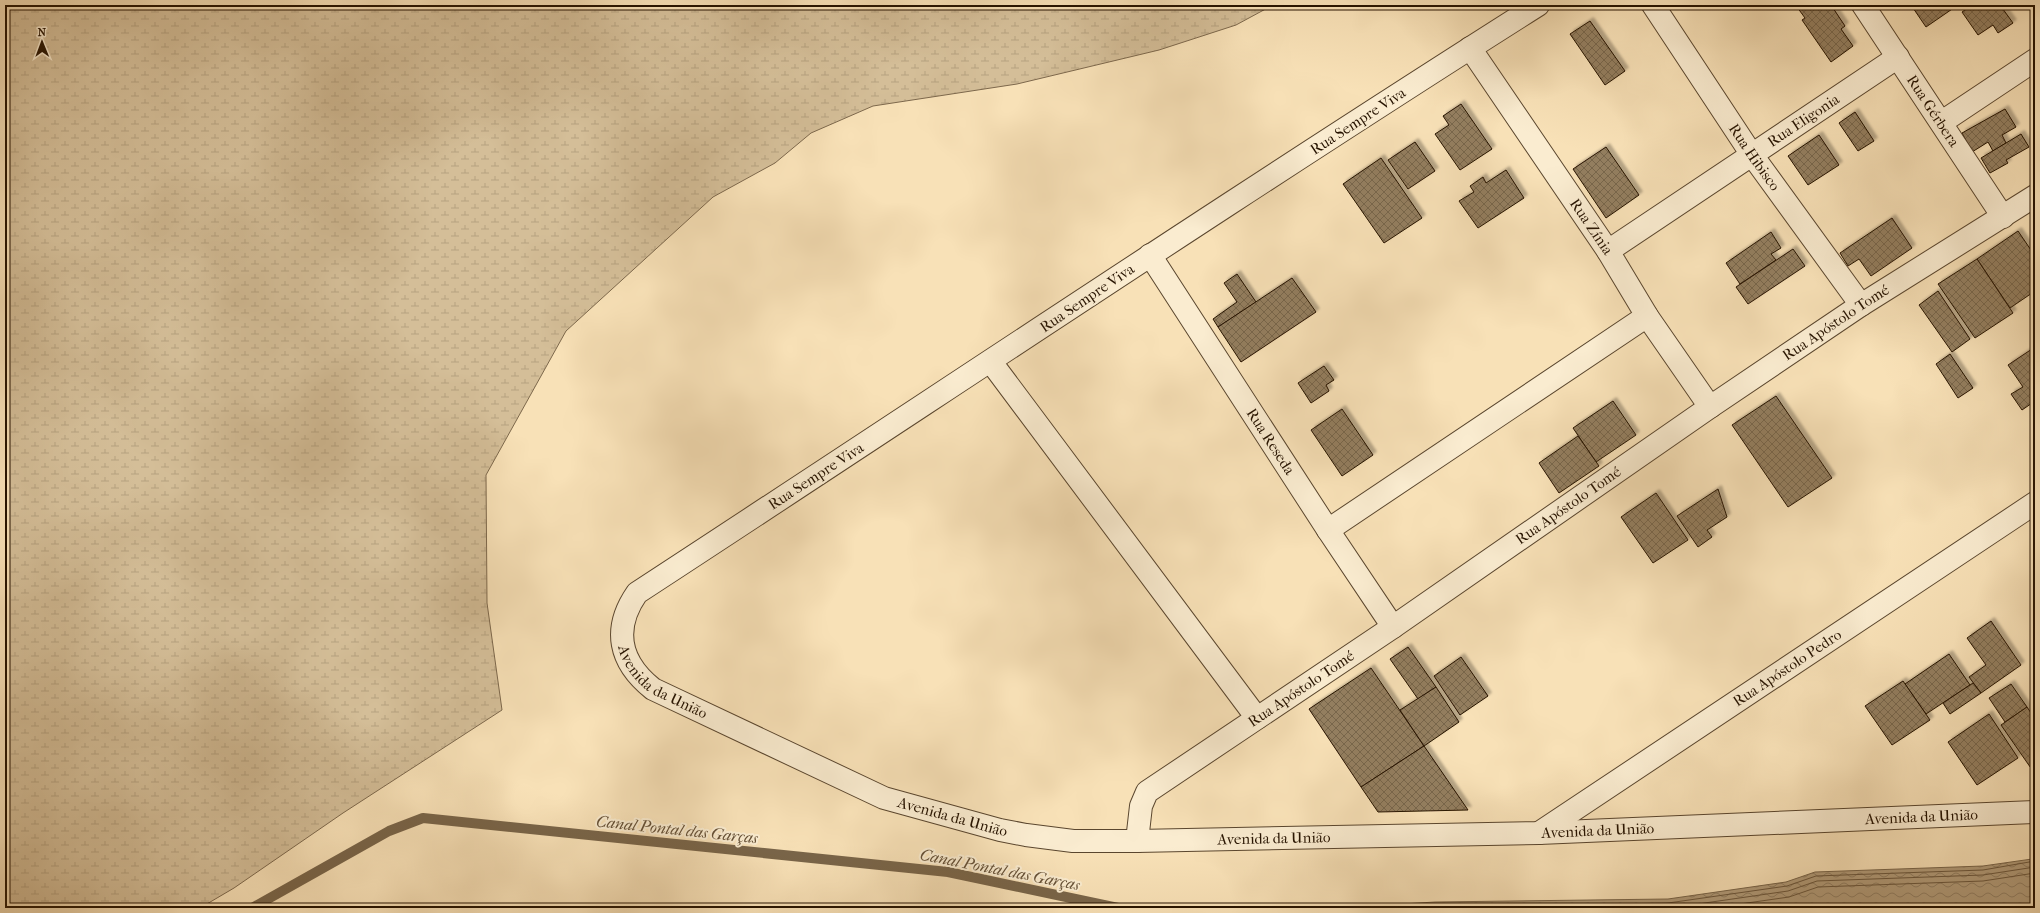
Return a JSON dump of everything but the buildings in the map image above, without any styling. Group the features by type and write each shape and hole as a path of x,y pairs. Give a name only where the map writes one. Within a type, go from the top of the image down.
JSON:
{"street":[{"name":"Rua Sempre Viva","path":"637,593 991,362 1150,255 1538,5"},
{"name":"Rua Hibisco","path":"1653,5 1752,155 1862,305"},
{"name":"Rua Gérbera","path":"1863,5 1942,122 2003,217"},
{"name":"Rua Zínia","path":"1470,48 1608,251 1648,316 1710,407"},
{"name":"Rua Eligonia","path":"1608,251 1898,57"},
{"path":"1942,122 2035,60"},
{"name":"Rua Apóstolo Tomé","path":"1137,841 1141,806 1147,792 1393,626 1710,407 1862,305 2035,196"},
{"name":"Rua Reseda","path":"1150,255 1328,530 1393,626"},
{"path":"1328,530 1648,316"},
{"path":"991,362 1257,718"},
{"name":"Rua Apóstolo Pedro","path":"1538,833 2035,503"},
{"name":"Avenida da União","path":"637,593 629,605 624,618 621,632 623,647 632,668 639,678 653,689 669,695 884,798 1000,830 1026,835 1073,841 1137,841 1538,833 2035,812"}],"green space":[{"path":"5,5 1273,5 1236,25 1159,50 1017,84 873,106 811,133 775,163 713,197 566,331 486,475 487,603 502,710 343,813 234,888 200,908 5,908"}],"water":[{"path":"2035,856 2035,908 1339,908 1435,902 1668,899 1786,882 1815,872 1983,866 2032,859"}],"waterway":[{"name":"Canal Pontal das Garças","path":"252,908 389,831 423,818 948,872 1118,908"}]}
